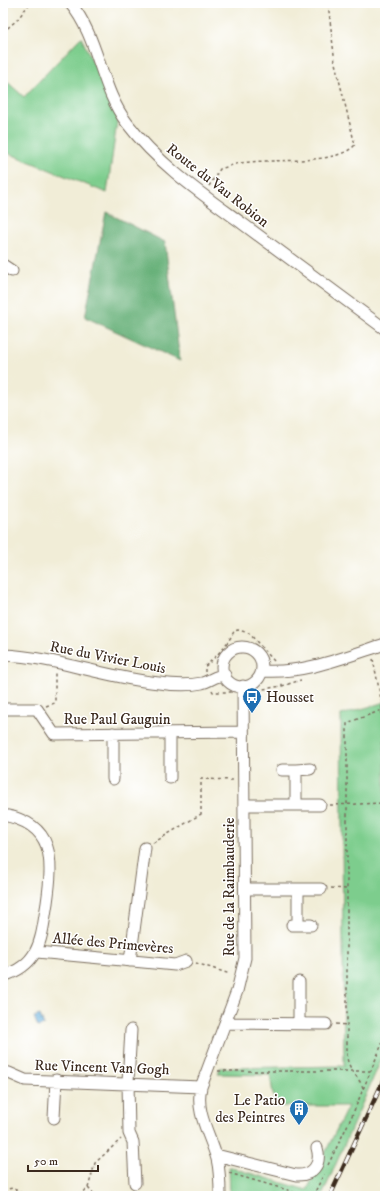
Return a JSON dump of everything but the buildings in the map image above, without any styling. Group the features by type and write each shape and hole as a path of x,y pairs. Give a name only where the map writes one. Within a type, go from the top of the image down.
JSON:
{"street":[{"name":"Route du Vau Robion","path":"70,3 87,31 112,98 126,122 150,151 202,194 385,330"},
{"path":"262,671 283,672 300,670 385,644"},
{"path":"240,647 255,652 261,660 262,671 255,682 243,686 234,685 225,675 223,665 226,655 235,648 240,647"},
{"name":"Rue du Vivier Louis","path":"3,655 24,656 118,677 160,684 192,684 207,681 218,675 225,675"},
{"name":"Rue de la Raimbauderie","path":"220,1196 219,1171 216,1155 200,1111 202,1087 240,978 245,958 243,686"},
{"path":"3,709 37,709"},
{"name":"Rue Paul Gauguin","path":"37,709 54,734 244,732"},
{"path":"113,733 113,779"},
{"path":"170,733 170,778"},
{"path":"282,770 310,769"},
{"path":"296,770 296,805"},
{"path":"244,805 320,805"},
{"path":"3,815 18,818 33,827 44,840 50,855 50,880 41,940 37,952 19,970 3,976"},
{"path":"130,961 145,848"},
{"path":"298,889 295,925 311,925"},
{"path":"245,890 321,889"},
{"name":"Allée des Primevères","path":"37,952 175,965 186,961"},
{"path":"299,982 299,1024"},
{"path":"224,1023 326,1024"},
{"path":"131,1030 128,1082 129,1133 133,1142 135,1183"},
{"name":"Rue Vincent Van Gogh","path":"3,1072 10,1073 25,1080 128,1082 202,1087"},
{"path":"54,1118 56,1080"},
{"path":"216,1155 303,1176 313,1171 316,1165 319,1154 317,1148"}],"path":[{"path":"3,32 17,20 30,3"},
{"path":"202,194 220,169 241,163 330,158 351,150 355,145 335,63 328,3"},
{"path":"231,692 213,692 207,681 205,666 214,660 220,649 232,639 234,631 238,630 249,633 276,662"},
{"path":"371,648 382,704 381,803"},
{"path":"37,709 55,702 54,662"},
{"path":"243,703 251,701 260,690 282,686 283,672"},
{"path":"363,1088 358,1076 352,1070 347,1057 347,723 385,709"},
{"path":"145,848 201,814 201,779 244,781"},
{"path":"320,805 385,803"},
{"path":"321,889 347,889"},
{"path":"186,961 197,963 240,978"},
{"path":"313,1196 385,1037"},
{"path":"208,1071 370,1071"},
{"path":"79,1196 88,1188 95,1164 129,1133"},
{"path":"219,1171 284,1188 295,1192 299,1196"},
{"path":"3,1190 13,1188 26,1196"},
{"path":"88,1188 96,1196"}],"green space":[{"path":"81,37 118,115 107,193 3,151 3,78 24,97"},
{"path":"106,212 165,242 180,361 85,317"},
{"path":"385,702 385,1051 322,1196 230,1196 229,1167 307,1190 348,1106 275,1106 270,1075 218,1074 220,1068 344,1066 341,715"}],"water":[{"path":"40,1015 44,1025 38,1027 34,1017"}],"railway":[{"path":"330,1196 385,1077"}],"place":[{"name":"Housset","path":"252,714"},
{"name":"Le Patio des Peintres","path":"299,1126"}]}
